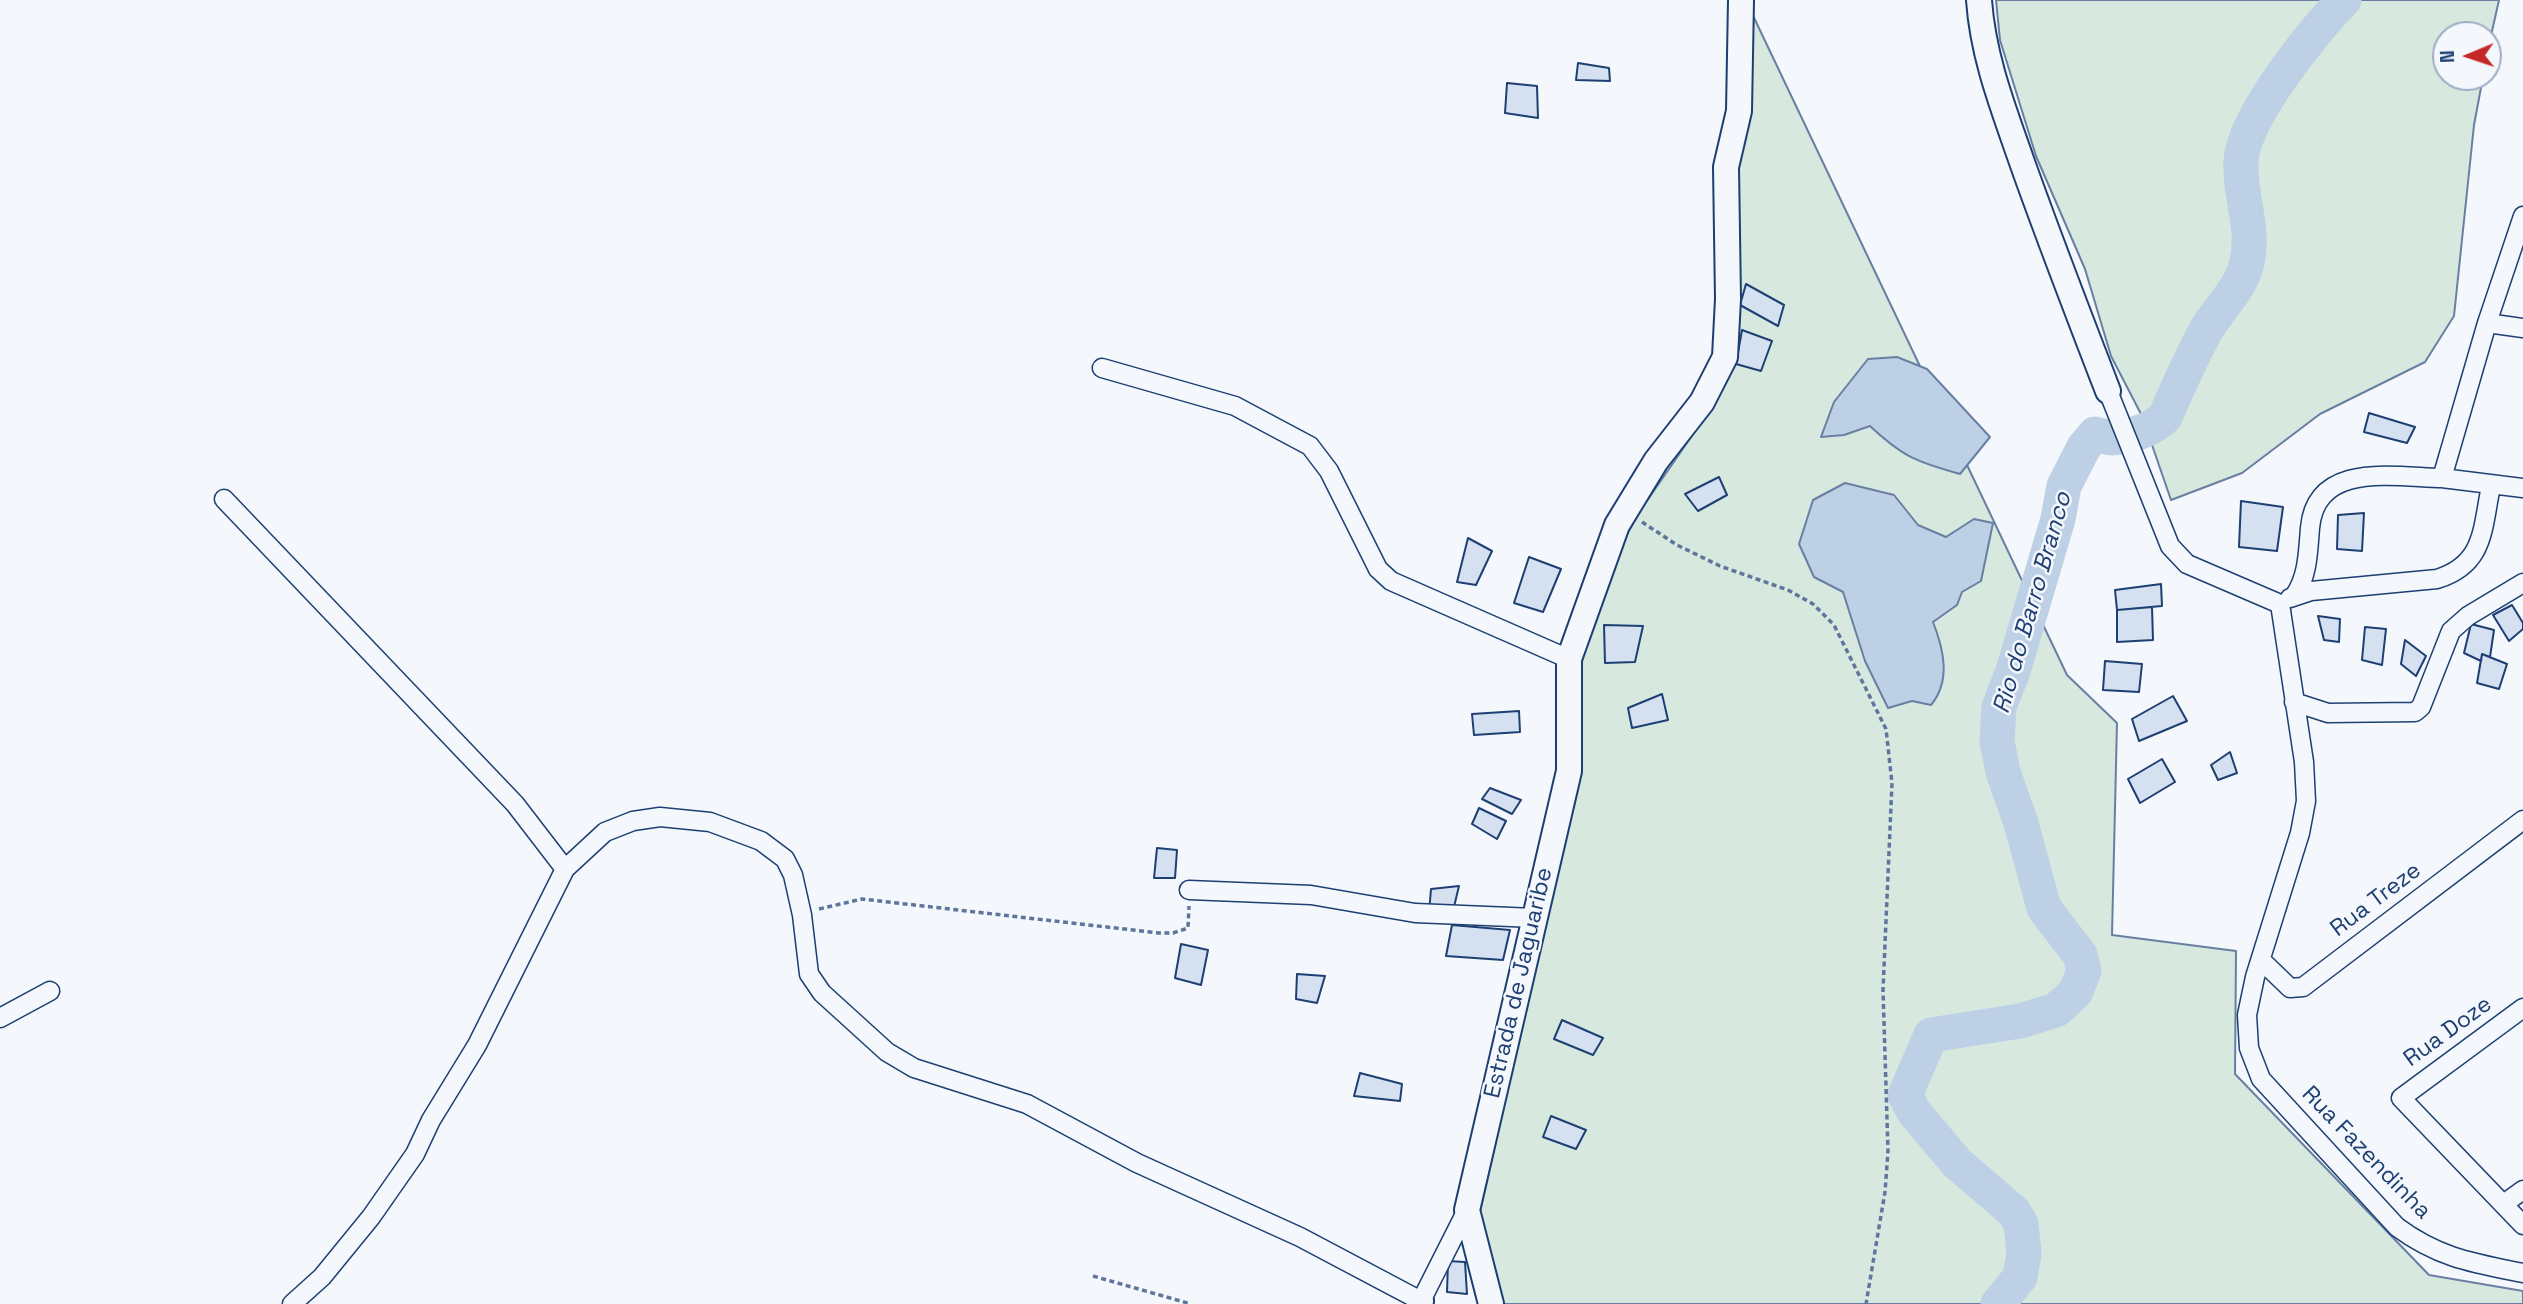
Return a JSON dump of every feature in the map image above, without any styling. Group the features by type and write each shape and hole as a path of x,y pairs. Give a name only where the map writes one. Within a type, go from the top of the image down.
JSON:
{"street":[{"name":"Estrada de Jaguaribe","path":"1491,1304 1467,1210 1569,771 1569,659 1617,525 1656,461 1702,402 1725,357 1728,299 1726,167 1739,111 1741,0"},
{"path":"1979,0 1981,34 1990,70 2056,257 2170,546 2187,564 2288,600 2437,579 2456,573 2468,564 2479,542 2491,486"},
{"path":"2442,478 2487,323 2523,216"},
{"path":"2487,323 2523,328"},
{"path":"1102,368 1235,406 1310,446 1329,471 1378,569 1391,581 1569,659"},
{"path":"2261,960 2300,833 2306,801 2304,762 2294,702 2288,600 2306,569 2311,517 2324,490 2344,480 2365,476 2442,478 2523,488"},
{"path":"224,499 516,804 565,869"},
{"path":"2294,702 2328,713 2414,712 2421,707 2451,631 2468,616 2523,583"},
{"path":"292,1304 328,1270 371,1217 415,1154 431,1120 477,1045 565,869 605,832 633,821 660,817 710,822 761,841 785,859 793,875 802,915 809,974 822,993 887,1052 914,1068 1027,1104 1137,1163 1300,1237 1420,1302 1467,1210"},
{"name":"Rua Treze","path":"2261,960 2290,988 2303,987 2523,820"},
{"path":"1189,890 1311,895 1415,913 1535,918"},
{"name":"Rua Fazendinha","path":"2261,960 2247,1015 2249,1048 2261,1079 2406,1234 2424,1247 2456,1260 2523,1273"},
{"path":"0,1017 50,990"},
{"name":"Rua Doze","path":"2505,1203 2402,1101 2401,1095 2523,1008"},
{"path":"2523,1190 2505,1203 2523,1225"}],"path":[{"path":"1626,511 1677,545 1720,566 1788,590 1813,604 1835,625 1886,729 1892,783 1883,1002 1888,1150 1885,1192 1866,1304"},
{"path":"802,915 862,899 1173,933 1188,928 1189,890"},
{"path":"1093,1276 1191,1304"}],"shaded area":[{"path":"1996,0 2499,0 2494,21 2432,21 2432,91 2480,91 2474,125 2454,316 2425,362 2320,414 2242,473 2171,500 2142,416 2111,356 2085,269 2036,156 2000,40"},
{"path":"1747,3 2067,675 2117,723 2112,935 2236,951 2235,1074 2429,1275 2523,1291 2523,1304 1504,1304 1478,1221 1567,826 1576,665 1605,572 1642,508 1709,411 1735,190"}],"water":[{"path":"1897,357 1927,369 1990,437 1960,474 1911,457 1870,426 1844,435 1821,437 1834,402 1868,359"},
{"path":"1845,483 1894,495 1918,525 1946,537 1974,519 1993,523 1981,581 1962,592 1957,605 1933,622 1944,665 1941,686 1931,705 1912,701 1888,708 1865,661 1843,592 1814,577 1799,544 1813,500"}],"building":[{"path":"1578,63 1609,68 1610,81 1576,80"},
{"path":"1507,83 1537,86 1538,118 1505,113"},
{"path":"1746,284 1784,305 1778,326 1740,305"},
{"path":"1742,330 1772,341 1761,371 1736,364"},
{"path":"2369,413 2415,427 2407,443 2364,432"},
{"path":"1719,477 1727,495 1698,511 1685,494"},
{"path":"2241,501 2283,507 2277,551 2239,547"},
{"path":"2364,513 2362,551 2337,549 2338,515"},
{"path":"1468,538 1492,551 1476,585 1457,582"},
{"path":"1529,557 1561,569 1543,612 1514,603"},
{"path":"2161,584 2162,606 2117,610 2115,590"},
{"path":"2512,605 2523,623 2523,629 2509,641 2493,615"},
{"path":"2152,607 2153,640 2117,642 2117,610"},
{"path":"2318,616 2340,619 2339,642 2324,640"},
{"path":"2471,624 2494,630 2490,657 2482,654 2481,661 2464,653"},
{"path":"1604,625 1643,626 1635,662 1605,663"},
{"path":"2365,627 2386,629 2382,665 2362,660"},
{"path":"2405,640 2426,656 2416,676 2401,664"},
{"path":"2482,654 2507,664 2499,689 2477,683"},
{"path":"2105,661 2142,664 2139,692 2103,690"},
{"path":"1662,694 1668,720 1632,728 1628,708"},
{"path":"2173,696 2187,721 2139,741 2132,719"},
{"path":"1519,711 1520,732 1474,735 1472,714"},
{"path":"2230,752 2237,773 2218,780 2211,765"},
{"path":"2162,759 2175,782 2140,803 2128,779"},
{"path":"1490,788 1521,800 1512,814 1482,799"},
{"path":"1479,808 1506,821 1497,839 1472,824"},
{"path":"1157,848 1177,850 1175,878 1154,878"},
{"path":"1459,886 1453,911 1429,913 1431,889"},
{"path":"1452,925 1510,930 1503,960 1446,956"},
{"path":"1181,944 1208,950 1201,985 1175,978"},
{"path":"1297,974 1325,976 1317,1003 1296,999"},
{"path":"1562,1020 1603,1038 1593,1055 1554,1039"},
{"path":"1360,1073 1402,1084 1400,1101 1354,1096"},
{"path":"1551,1116 1586,1130 1576,1149 1543,1137"},
{"path":"1448,1261 1465,1262 1467,1294 1447,1292"}],"waterway":[{"name":"Rio do Barro Branco","path":"1998,1304 2020,1277 2024,1253 2021,1224 2014,1212 1957,1163 1914,1112 1905,1095 1931,1035 2020,1021 2056,1010 2075,993 2084,971 2080,955 2044,908 2021,823 2003,772 1997,741 1999,707 2013,671 2058,519 2064,486 2084,447 2095,434 2110,438 2126,436 2147,429 2165,417 2206,330 2234,291 2246,266 2249,239 2241,161 2254,122 2282,76 2344,0"}]}
